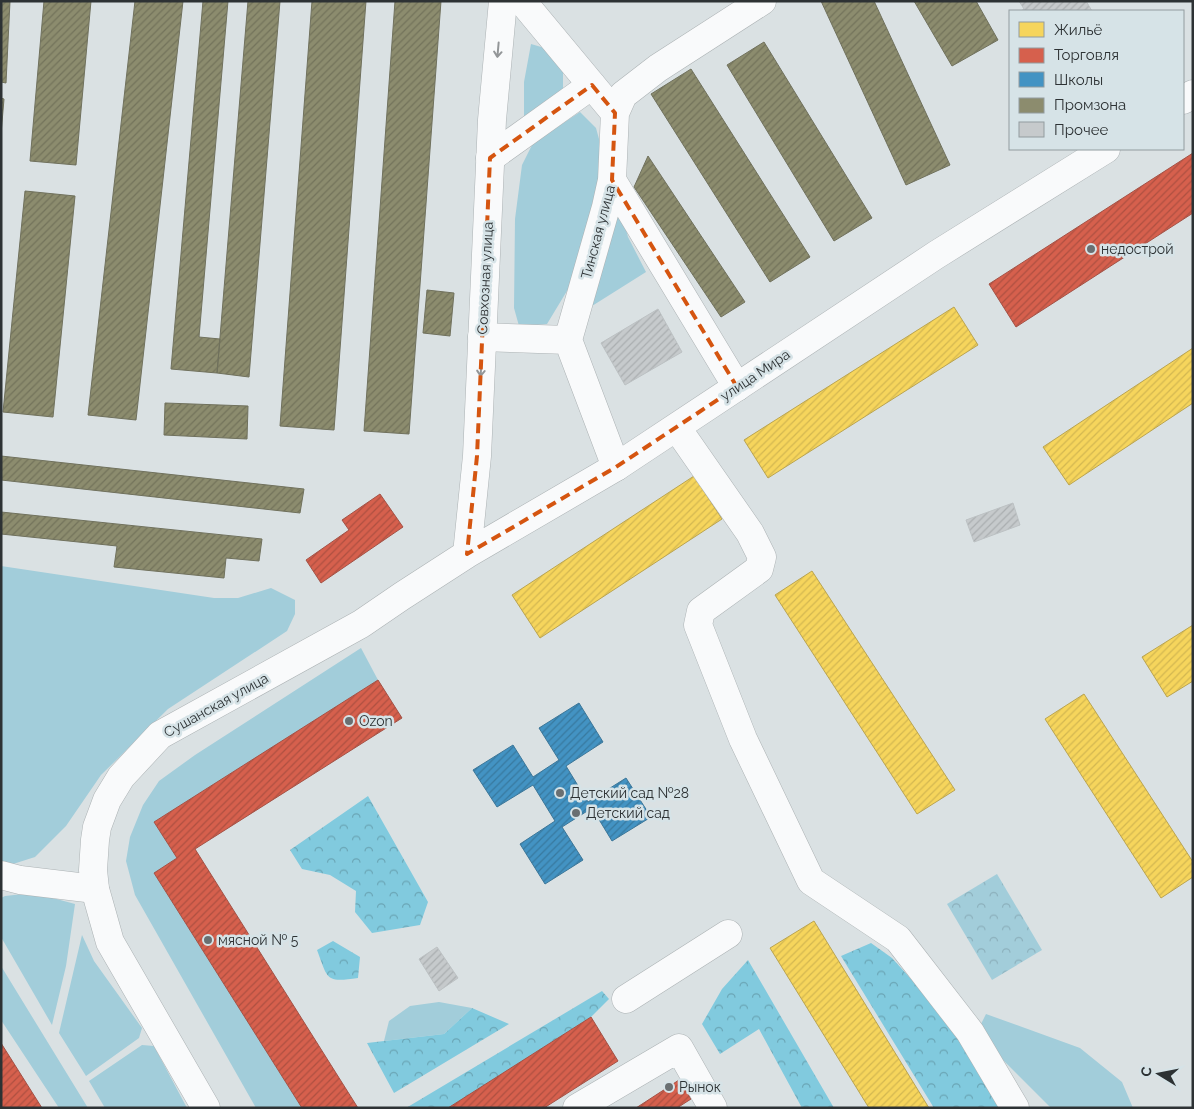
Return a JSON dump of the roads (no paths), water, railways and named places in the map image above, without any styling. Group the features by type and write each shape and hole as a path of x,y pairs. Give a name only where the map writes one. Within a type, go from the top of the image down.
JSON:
{"main road":[{"name":"Совхозная улица","path":"467,554 477,456 490,158 502,1"},
{"path":"522,1 615,113"},
{"name":"Тинская улица","path":"568,340 612,180 615,113 623,95 658,68 762,1"},
{"path":"490,158 592,85"},
{"name":"улица Мира","path":"402,596 467,554 616,467 936,255 1104,150"},
{"path":"612,180 737,387"},
{"path":"482,337 568,340 616,467"},
{"path":"677,428 750,533 762,557 758,570 701,611 698,625 743,738 811,881 898,939 970,1032 1015,1108"},
{"name":"Сушанская улица","path":"206,1108 110,942 94,889 93,870 97,827 107,800 121,776 160,735 361,624 402,596"},
{"path":"1,875 20,880 94,889"},
{"path":"626,999 728,934"},
{"path":"577,1108 679,1048 713,1108"}],"place":[{"name":"недострой","path":"1091,249"},
{"name":"Ozon","path":"349,721"},
{"name":"Детский сад №28","path":"560,793"},
{"name":"Детский сад","path":"576,813"},
{"name":"мясной № 5","path":"208,940"},
{"name":"Рынок","path":"669,1087"}]}
